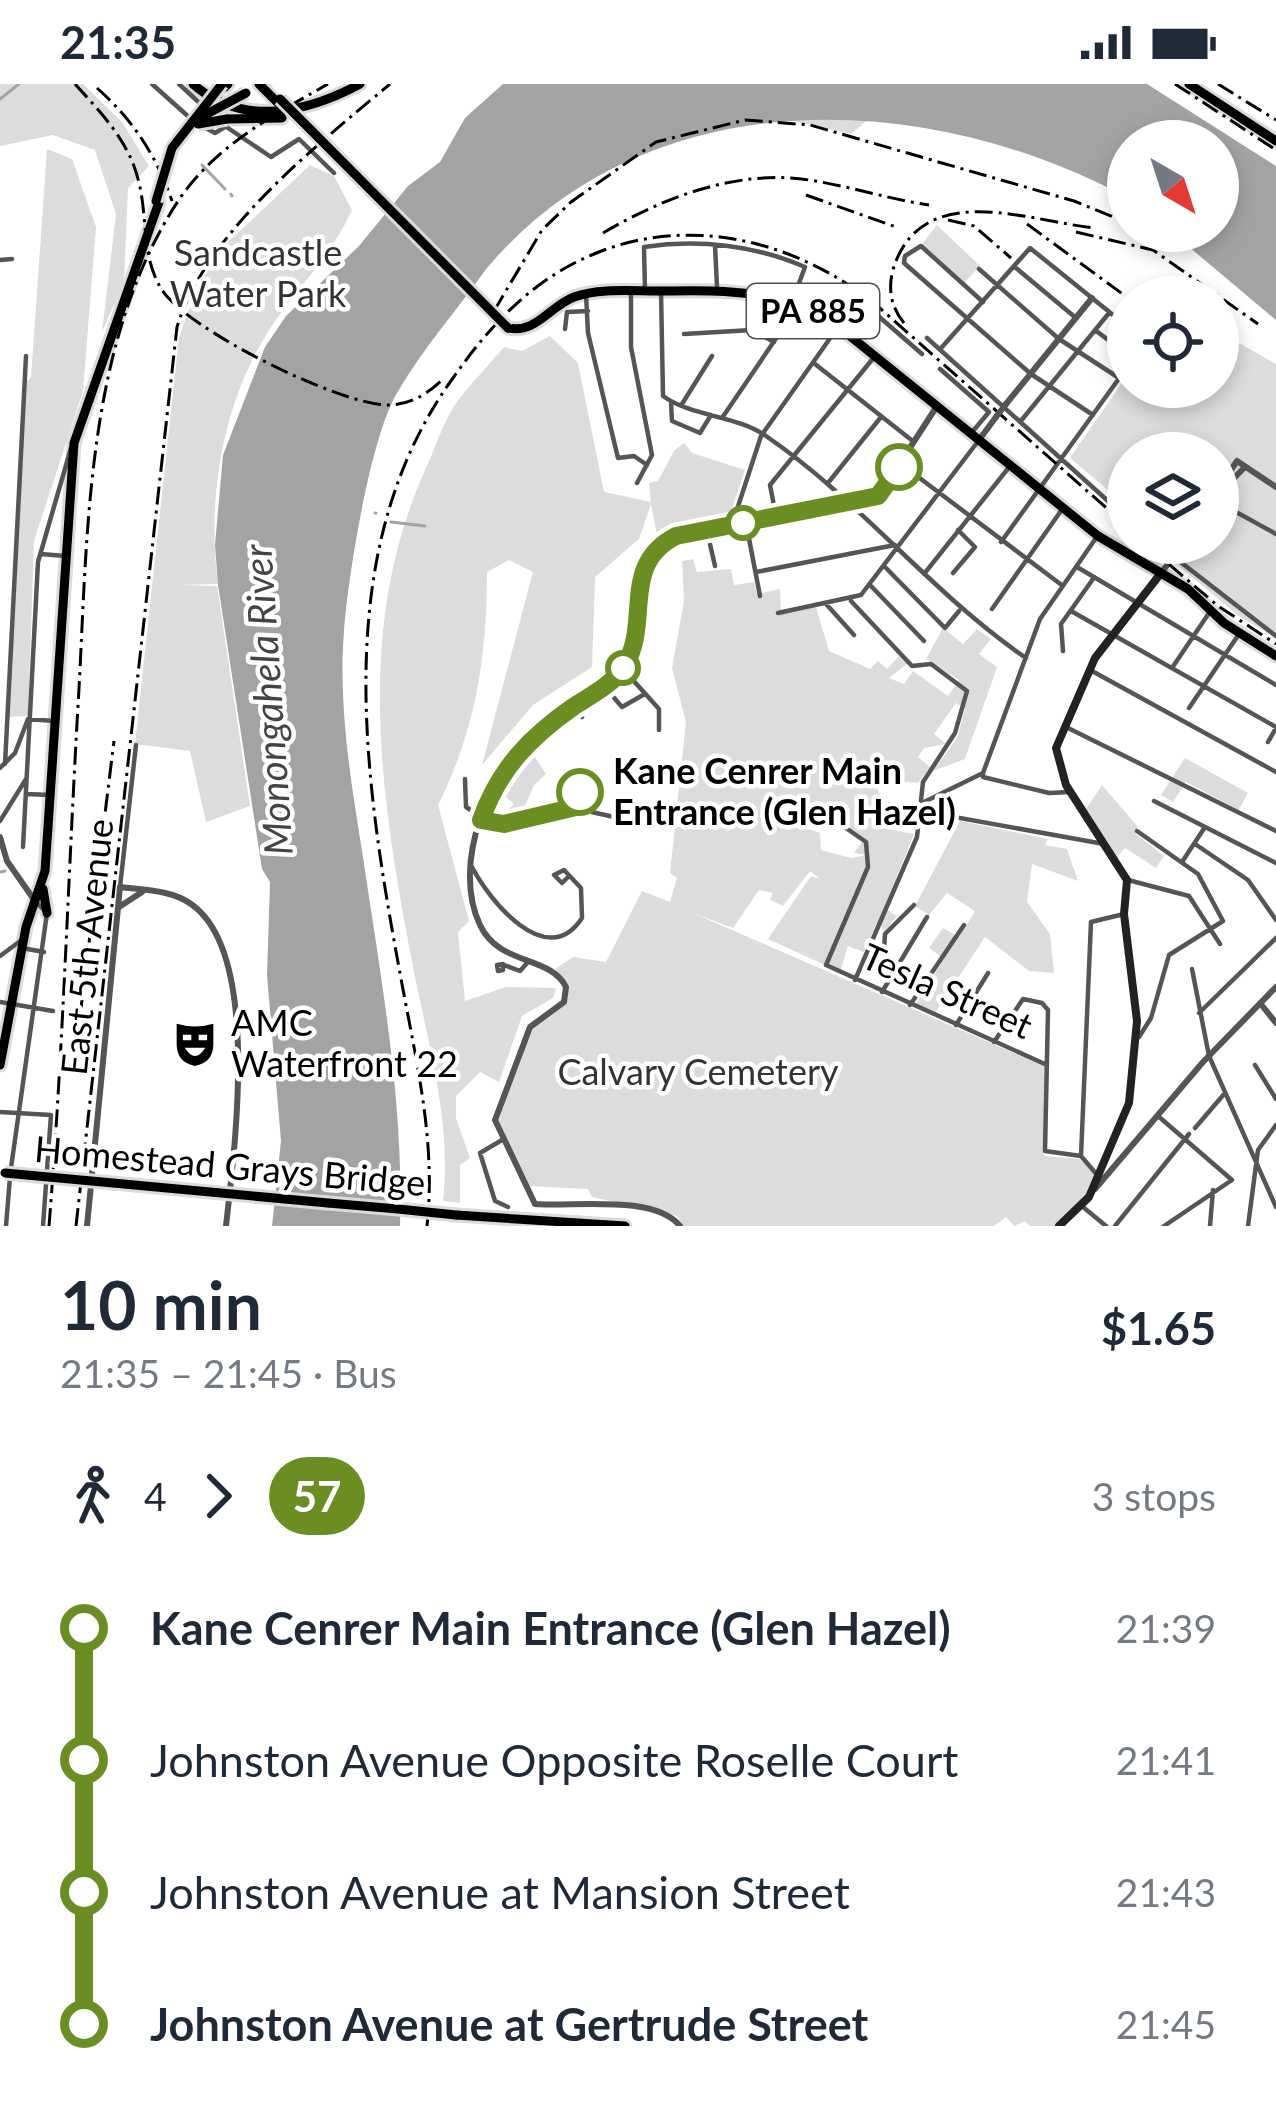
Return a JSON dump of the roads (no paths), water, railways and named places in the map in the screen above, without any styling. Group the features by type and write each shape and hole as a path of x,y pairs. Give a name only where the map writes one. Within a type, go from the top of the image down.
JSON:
{"main road":[{"path":"186,84 234,104 294,112 360,84"},
{"path":"186,84 227,107 286,118"},
{"path":"209,84 234,104"},
{"path":"199,118 226,123 286,118 320,109 360,84"},
{"path":"1189,84 1276,141"},
{"path":"46,913 42,887 74,443 172,158 225,85"},
{"path":"158,201 172,148 225,85"},
{"path":"199,118 260,85"},
{"name":"PA 885","path":"260,85 507,329 528,327 570,299 586,295 717,289 796,303 842,330 1098,536 1188,589 1239,634 1276,656"},
{"path":"1059,1226 1089,1197 1098,1176 1130,1098 1136,1039 1124,914 1127,880 1070,792 1056,748 1090,670 1161,573"},
{"path":"0,1065 6,1003 42,887"},
{"name":"Homestead Grays Bridge","path":"6,1173 625,1226"}],"street":[{"path":"152,84 199,118 226,123 271,157 299,139 334,173"},
{"path":"186,84 199,118"},
{"path":"165,170 199,118"},
{"path":"715,245 717,289"},
{"path":"645,291 643,249 715,245 769,253 805,267 796,303 722,418"},
{"path":"983,302 921,246 913,247 904,262 1031,374 1093,415"},
{"path":"940,350 1030,248 1107,311"},
{"path":"0,260 12,259"},
{"path":"1014,266 1076,318"},
{"path":"979,269 1059,339 1107,370"},
{"path":"661,291 662,394 670,401 763,433 849,503 959,610 1026,658"},
{"path":"631,292 631,343 652,455 637,484"},
{"path":"586,295 588,333 618,458 634,456 647,465"},
{"path":"778,613 851,602 870,585 975,437 1092,298"},
{"path":"732,526 763,433 842,330 867,308 922,354"},
{"path":"565,329 567,312 588,311"},
{"path":"1020,422 1107,315"},
{"path":"684,334 746,330 774,342"},
{"path":"1095,330 1107,339"},
{"path":"576,334 588,333"},
{"path":"927,338 1107,500"},
{"path":"2,766 26,356"},
{"path":"682,404 712,356"},
{"path":"776,516 770,485 875,356"},
{"path":"813,362 914,442"},
{"path":"940,369 993,415"},
{"path":"1001,542 1107,395"},
{"path":"670,401 672,421 702,434 711,415"},
{"path":"680,1226 660,1214 592,1200 566,1207 536,1204 502,1140 497,1109 530,1027 557,1009 566,995 556,973 499,949 472,867 481,820 523,746 623,669 635,637 643,568 666,541 880,496 937,406"},
{"path":"826,484 880,417"},
{"path":"22,847 39,554 65,458 74,443"},
{"path":"901,464 1064,586"},
{"path":"923,574 1011,465"},
{"path":"1239,466 1276,488"},
{"path":"992,610 1064,508"},
{"path":"1239,509 1276,534"},
{"path":"746,523 760,596"},
{"path":"952,573 975,547 958,530"},
{"path":"707,531 715,566"},
{"path":"1070,792 1049,794 983,778 983,773 1040,619 1098,536"},
{"path":"756,572 895,545"},
{"path":"39,554 65,556"},
{"path":"1161,573 1167,564"},
{"path":"1195,564 1276,636"},
{"path":"883,565 945,628 959,610"},
{"path":"1076,567 1276,685"},
{"path":"1063,651 1060,628 1094,578"},
{"path":"870,585 924,641"},
{"path":"851,602 914,667 922,662 967,691 955,733 923,782 906,867 856,980"},
{"path":"827,605 854,635"},
{"path":"1071,611 1276,727 1268,742"},
{"path":"1172,668 1210,611"},
{"path":"1189,708 1239,634"},
{"path":"623,669 659,709 659,730"},
{"path":"1090,670 1276,772"},
{"path":"604,686 622,707 643,695"},
{"path":"574,706 582,717"},
{"path":"2,766 18,747 28,718"},
{"path":"28,718 56,721"},
{"path":"1065,727 1276,831"},
{"name":"East 5th Avenue","path":"87,1224 136,745"},
{"path":"921,807 983,773"},
{"path":"0,821 27,774"},
{"path":"465,779 466,807 481,820 504,824 580,806 614,817"},
{"path":"26,794 50,795"},
{"path":"1154,801 1276,863"},
{"path":"921,807 1104,844"},
{"name":"Tesla Street","path":"823,812 866,842 868,867 826,965 1047,1065"},
{"path":"1182,862 1207,825"},
{"path":"1136,1039 1150,1018 1168,955 1223,921 1198,874 1137,831"},
{"path":"0,837 7,861 46,913 44,952 6,1173 6,1226"},
{"path":"1195,844 1248,880 1276,920"},
{"path":"472,867 486,910 533,932 571,930 585,909 581,889 568,877"},
{"path":"1127,880 1189,896 1220,944"},
{"path":"120,887 180,897 204,915 226,974 241,1070 226,1226"},
{"path":"117,910 127,897 148,891"},
{"path":"884,950 885,934 914,905"},
{"path":"1098,1176 1081,1156 1090,922 1124,914"},
{"path":"882,992 927,917"},
{"path":"878,925 885,934"},
{"path":"910,1005 964,925"},
{"path":"1199,1013 1276,938"},
{"path":"0,956 22,943 44,952"},
{"path":"506,967 520,971 527,962"},
{"path":"1192,969 1209,1056 1276,1207"},
{"path":"956,1025 988,973"},
{"path":"1089,1197 1209,1056 1275,991"},
{"path":"994,1042 1023,999 1042,1003 1050,1019 1046,1153 1081,1156"},
{"path":"6,1003 53,1011"},
{"path":"1260,1004 1276,1023"},
{"path":"1255,1065 1276,1099"},
{"path":"1196,1128 1225,1093"},
{"path":"0,1112 51,1115 43,1226"},
{"path":"1157,1116 1188,1137 1232,1180 1164,1226"},
{"path":"1248,1226 1263,1137 1276,1125"},
{"path":"1115,1226 1188,1137"},
{"path":"502,1140 480,1153 481,1165 495,1201 508,1207"},
{"path":"112,1188 230,1196"},
{"path":"1210,1226 1213,1190"},
{"path":"1081,1205 1106,1226"}],"water":[{"name":"Monongahela River","path":"503,84 1147,84 1204,120 1107,120 1107,189 1046,161 960,135 873,122 786,121 702,135 623,163 550,207 487,268 429,345 387,414 362,509 344,631 350,773 395,1087 400,1226 272,1226 281,1141 267,975 270,882 262,869 218,585 215,545 223,455 265,347 286,316 359,246 408,186 440,162 465,118"},
{"path":"1239,142 1276,166 1276,320 1239,289 1239,276 1224,276 1195,252 1239,252"}],"waterway":[{"path":"0,99 19,84"},
{"path":"202,165 225,189"},
{"path":"302,244 336,265"},
{"path":"391,522 425,526"},
{"path":"0,872 5,871"}],"railway":[{"path":"75,84 129,154 142,197 155,277 177,306 267,362 366,402 404,403 444,378"},
{"path":"49,1226 84,578 107,381 147,258 178,201 227,148 328,84"},
{"path":"76,1226 177,327 191,292 237,225 297,164 390,84"},
{"path":"1175,84 1276,150"},
{"path":"1218,84 1276,120"},
{"path":"97,88 142,139 172,201"},
{"path":"494,311 542,230 571,202 656,142 745,120 810,125 1107,214"},
{"path":"603,233 676,198 755,179 809,180 929,205"},
{"path":"806,195 896,227"},
{"path":"904,323 893,301 893,269 911,236 931,221 983,212 1094,228"},
{"path":"948,220 974,226 1011,258"},
{"path":"1027,224 1107,283"},
{"path":"1076,232 1153,250 1258,324"},
{"path":"427,1226 424,1104 388,908 368,751 371,595 386,519 413,446 453,378 498,322 551,276 630,242 704,236 776,250 843,281 874,303 1107,508"},
{"path":"1169,564 1218,606 1276,644"},
{"path":"81,1008 114,741"}],"place":[{"name":"Kane Cenrer Main Entrance (Glen Hazel)","path":"580,792"},
{"name":"AMC Waterfront 22","path":"195,1044"}],"park label":[{"name":"Sandcastle Water Park","path":"258,274"},
{"name":"Calvary Cemetery","path":"698,1072"}]}
